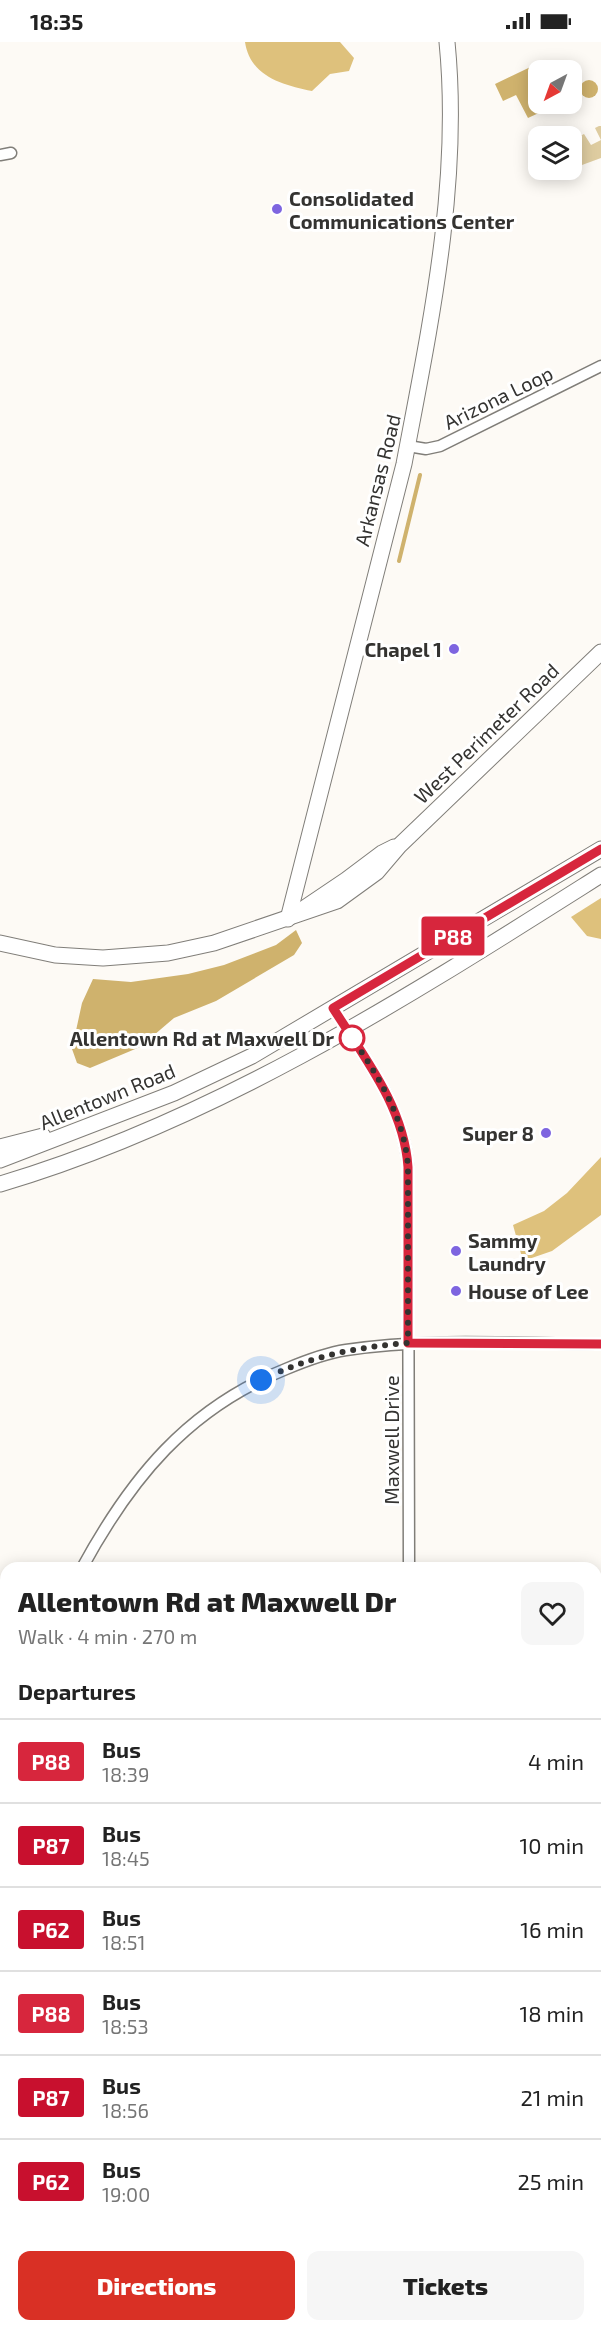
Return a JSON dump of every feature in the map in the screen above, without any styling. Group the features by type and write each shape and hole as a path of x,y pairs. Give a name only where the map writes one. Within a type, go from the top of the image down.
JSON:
{"street":[{"name":"Arkansas Road","path":"288,919 418,399 441,251 450,117 447,42"},
{"name":"Arizona Loop","path":"408,446 426,449 448,442 601,366"},
{"name":"West Perimeter Road","path":"0,943 55,955 135,957 214,943 288,919 382,853 400,845 601,652"},
{"name":"Allentown Road","path":"0,1160 101,1122 219,1071 333,1008 601,849"},
{"path":"0,1184 165,1124 255,1079 346,1029 506,935 601,875"},
{"name":"Maxwell Drive","path":"333,1008 386,1093 406,1141 408,1167 409,1562"},
{"path":"0,1147 101,1122"},
{"path":"86,1562 139,1477 172,1441 209,1411 274,1374 344,1350 408,1343 601,1344"}],"shaded area":[{"path":"245,42 340,42 354,58 349,71 330,74 312,91 279,82 260,71 248,54"},
{"path":"528,68 528,114 537,114 528,118 516,95 503,101 495,84"},
{"path":"586,81 592,81 597,86 597,92 592,97 586,97 582,94 582,84"},
{"path":"601,126 601,140 595,128"},
{"path":"584,134 591,145 601,140 601,158 582,165 582,135"},
{"path":"601,898 601,939 587,936 571,917"},
{"path":"296,930 302,943 294,955 216,1001 174,1018 140,1047 90,1068 77,1063 72,1049 82,1003 93,979 131,982 188,974 224,965 276,945"},
{"path":"601,1157 601,1215 552,1251 523,1261 513,1225 544,1211 567,1193"}],"waterway":[{"path":"399,561 420,475"}],"bus line":[{"name":"P88","path":"601,849 333,1008 386,1093 406,1141 408,1343 601,1344"}],"place":[{"name":"Consolidated Communications Center","path":"277,209"},
{"name":"Chapel 1","path":"454,649"},
{"name":"Allentown Rd at Maxwell Dr","path":"352,1038"},
{"name":"Super 8","path":"546,1133"},
{"name":"Sammy Laundry","path":"456,1251"},
{"name":"House of Lee","path":"456,1291"}],"route":[{"path":"261,1380 301,1363 344,1350 408,1343 406,1141 386,1093 352,1038"}]}
